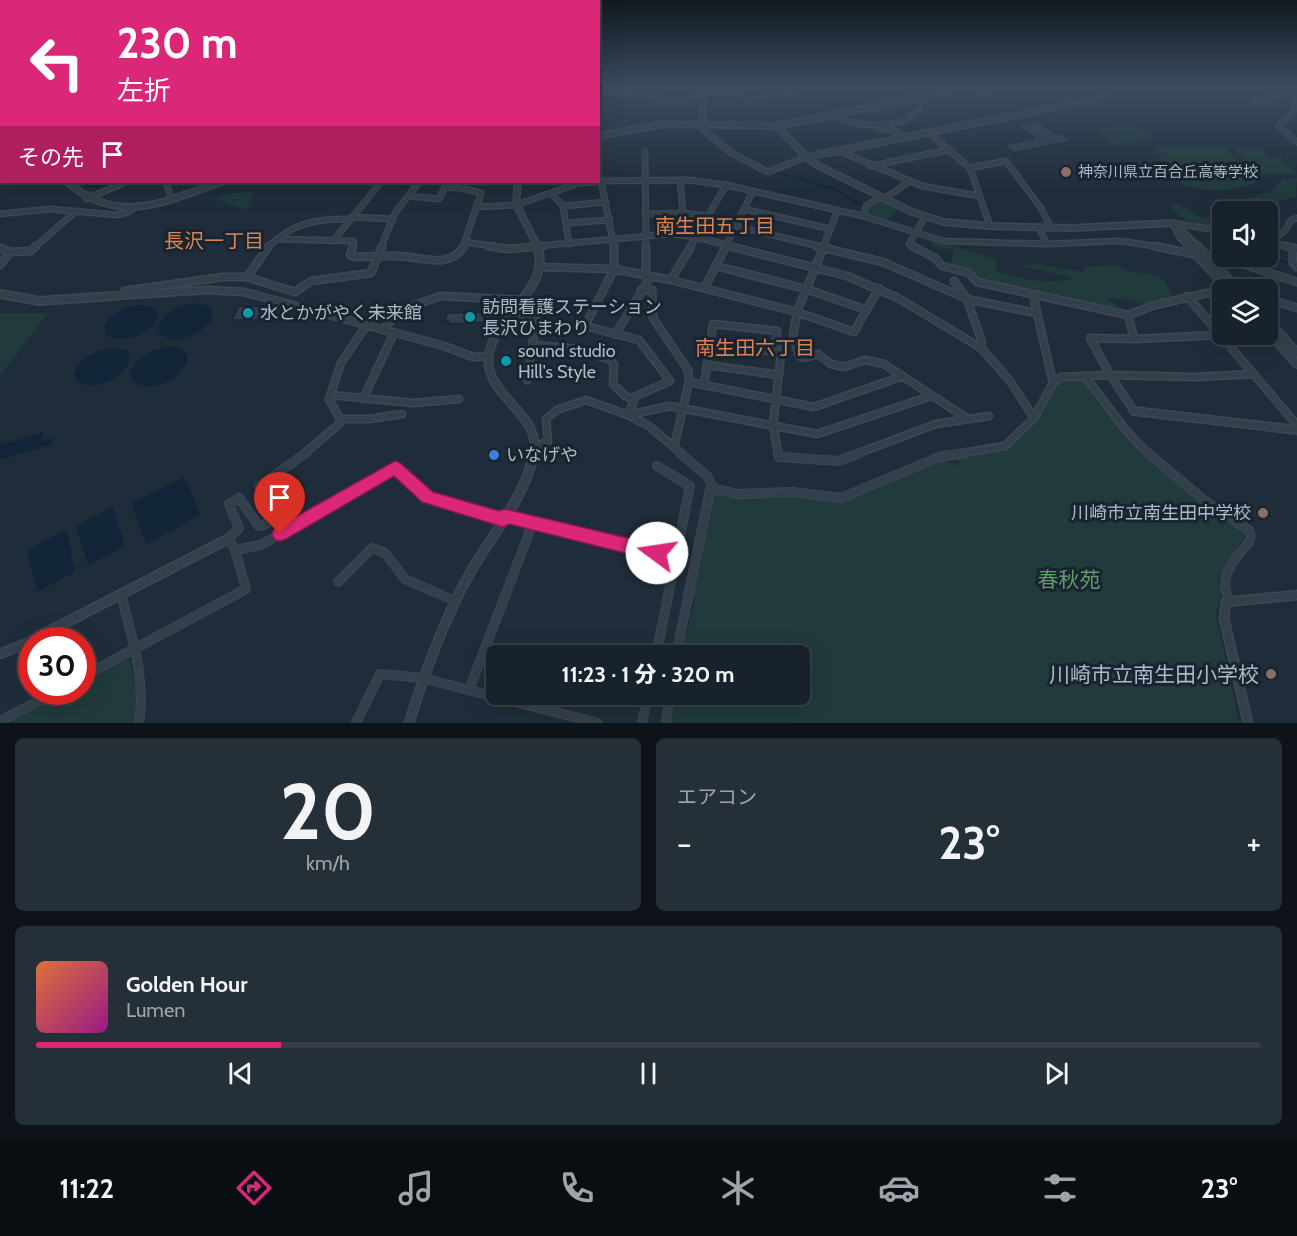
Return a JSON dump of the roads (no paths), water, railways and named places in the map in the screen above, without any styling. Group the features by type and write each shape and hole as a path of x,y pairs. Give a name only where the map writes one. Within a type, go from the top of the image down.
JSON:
{"street":[{"path":"704,121 703,130 710,137 741,159 768,172 806,157 986,121"},
{"path":"600,136 653,125 777,126 803,121"},
{"path":"847,121 897,132 903,137"},
{"path":"871,125 900,121"},
{"path":"1283,121 1278,126 1297,142"},
{"path":"777,126 806,157 818,165 925,217 957,224 990,226 1051,228 1173,223 1212,229"},
{"path":"928,132 970,168 990,226"},
{"path":"837,150 907,183 949,194 980,196"},
{"path":"871,165 948,150"},
{"path":"615,335 648,276 645,236 645,152"},
{"path":"970,168 1006,161 1041,208 1051,228"},
{"path":"680,180 684,200 683,213"},
{"path":"600,181 680,180 726,185 863,216 915,233 951,241 1047,244 1130,242 1246,265 1297,282"},
{"path":"68,183 86,199 119,208 136,207 219,183"},
{"path":"86,199 124,183"},
{"path":"166,183 171,198"},
{"path":"334,240 380,183"},
{"path":"112,296 117,292 223,277 247,277 295,292 311,281 372,273 393,219 418,183"},
{"path":"461,188 464,183"},
{"path":"409,723 422,678 455,602 526,476 535,447 526,423 494,380 488,364 493,342 540,267 537,246 516,205 518,183"},
{"path":"476,207 516,205 579,183"},
{"path":"533,345 579,349 611,360 614,365 613,384 625,396 633,399 670,381 639,340 585,326 614,269 614,239 600,183"},
{"path":"863,216 866,206 907,183"},
{"path":"671,280 726,185"},
{"path":"277,239 354,241 350,258 404,256 424,261 450,259 459,253 475,218 481,193 445,187 439,199 408,196"},
{"path":"705,287 753,191"},
{"path":"551,193 563,206 569,244"},
{"path":"563,206 606,202"},
{"path":"0,214 39,209 106,215 132,211 136,207"},
{"path":"744,209 831,229"},
{"path":"838,210 797,312 793,336 799,356 804,358 818,354 831,364 844,367 871,360 884,364 970,420"},
{"path":"0,248 10,252 31,251 46,235 76,212"},
{"path":"645,214 683,213 708,216"},
{"path":"247,277 259,255 291,228 308,220 328,217 393,219"},
{"path":"925,217 909,244 935,258 942,266 969,273 977,282 1128,315 1187,296 1212,291"},
{"path":"1278,236 1286,229 1291,220 1297,218"},
{"path":"566,223 610,220"},
{"path":"1173,223 1180,237 1221,279"},
{"path":"1173,223 1229,279"},
{"path":"736,225 883,262 967,299 1036,313"},
{"path":"1039,228 1047,244"},
{"path":"466,242 508,249 670,234 694,237 816,267 879,288 981,348 1010,381 1034,418"},
{"path":"1278,244 1295,249 1293,263 1297,267"},
{"path":"0,265 10,252"},
{"path":"716,266 806,289 867,310"},
{"path":"540,267 614,269 705,287 797,312 854,332 879,288"},
{"path":"954,281 967,299 982,342 981,348"},
{"path":"0,294 39,301 227,290 244,292 444,346 468,356 488,356"},
{"path":"640,290 652,290 653,318 688,370 689,382 674,447"},
{"path":"382,330 401,310 420,302 453,295 520,300"},
{"path":"1033,295 1053,383"},
{"path":"1187,296 1212,326"},
{"path":"1278,302 1297,308"},
{"path":"511,315 536,321 526,380"},
{"path":"1128,315 1134,339"},
{"path":"704,385 713,324 777,331 777,352"},
{"path":"59,627 228,539 239,528 229,504 231,501 239,498 260,526 270,522 260,486 326,437 339,424 340,419 329,399 341,363 366,326"},
{"path":"1278,332 1297,353"},
{"path":"363,399 394,333"},
{"path":"1212,335 1134,339 1090,338 1110,375 1134,411 1297,430"},
{"path":"1278,342 1297,364"},
{"path":"711,344 781,354 773,425 779,457 825,462 838,461 888,440 936,424 988,416"},
{"path":"1229,345 1297,425"},
{"path":"708,365 779,375"},
{"path":"535,447 548,441 546,419 557,410 586,400 628,415 649,426 707,476 714,489 738,494 775,491 841,498 939,457 1005,447 1034,418 1053,383 1061,377 1110,375 1196,377 1254,374"},
{"path":"689,382 814,406 903,376"},
{"path":"1084,376 1109,405 1129,436 1204,501 1249,530 1250,542 1224,576 1225,592 1230,600"},
{"path":"332,395 413,403 459,399"},
{"path":"628,415 670,406 824,434 931,396"},
{"path":"628,415 633,399"},
{"path":"340,419 369,419 402,414"},
{"path":"657,466 690,486 658,645"},
{"path":"235,550 261,545 395,468 428,497 504,518 676,557"},
{"path":"678,645 711,485"},
{"path":"469,690 533,523"},
{"path":"96,670 246,589 235,550 228,539"},
{"path":"338,582 372,548 385,553 405,579 455,602"},
{"path":"121,595 141,681 143,706 139,723"},
{"path":"1248,723 1224,618 1226,602 1297,595"},
{"path":"0,654 18,647"},
{"path":"356,723 380,674 422,678 598,723"},
{"path":"0,721 31,705"},
{"path":"642,723 646,705"},
{"path":"666,723 668,705"}],"water":[{"path":"197,303 208,306 212,310 212,319 208,325 186,338 170,339 163,336 158,329 168,313 179,307"},
{"path":"142,305 153,308 158,314 149,329 128,339 106,335 104,326 111,317 125,308"},
{"path":"175,347 185,351 188,359 185,366 172,379 156,386 139,385 132,380 131,371 134,365 144,356 155,350"},
{"path":"112,348 126,350 130,357 123,372 99,385 90,386 75,380 74,373 80,362 92,354"},
{"path":"43,432 42,440 54,437 53,444 0,460 0,445"},
{"path":"184,477 201,515 146,544 131,503"},
{"path":"113,507 125,546 88,565 76,526"},
{"path":"66,530 75,572 37,592 27,550"}],"waterway":[{"path":"775,172 832,188 863,206"},
{"path":"86,183 100,183"},
{"path":"1278,259 1291,264"}],"place":[{"name":"神奈川県立百合丘高等学校","path":"1066,172"},
{"name":"水とかがやく未来館","path":"248,313"},
{"name":"訪問看護ステーション 長沢ひまわり","path":"470,317"},
{"name":"sound studio Hill's Style","path":"506,361"},
{"name":"いなげや","path":"494,455"},
{"name":"川崎市立南生田中学校","path":"1263,513"},
{"name":"川崎市立南生田小学校","path":"1271,674"}],"district":[{"name":"南生田五丁目","path":"715,226"},
{"name":"長沢一丁目","path":"214,241"},
{"name":"南生田六丁目","path":"755,348"}],"park label":[{"name":"春秋苑","path":"1069,579"}]}
